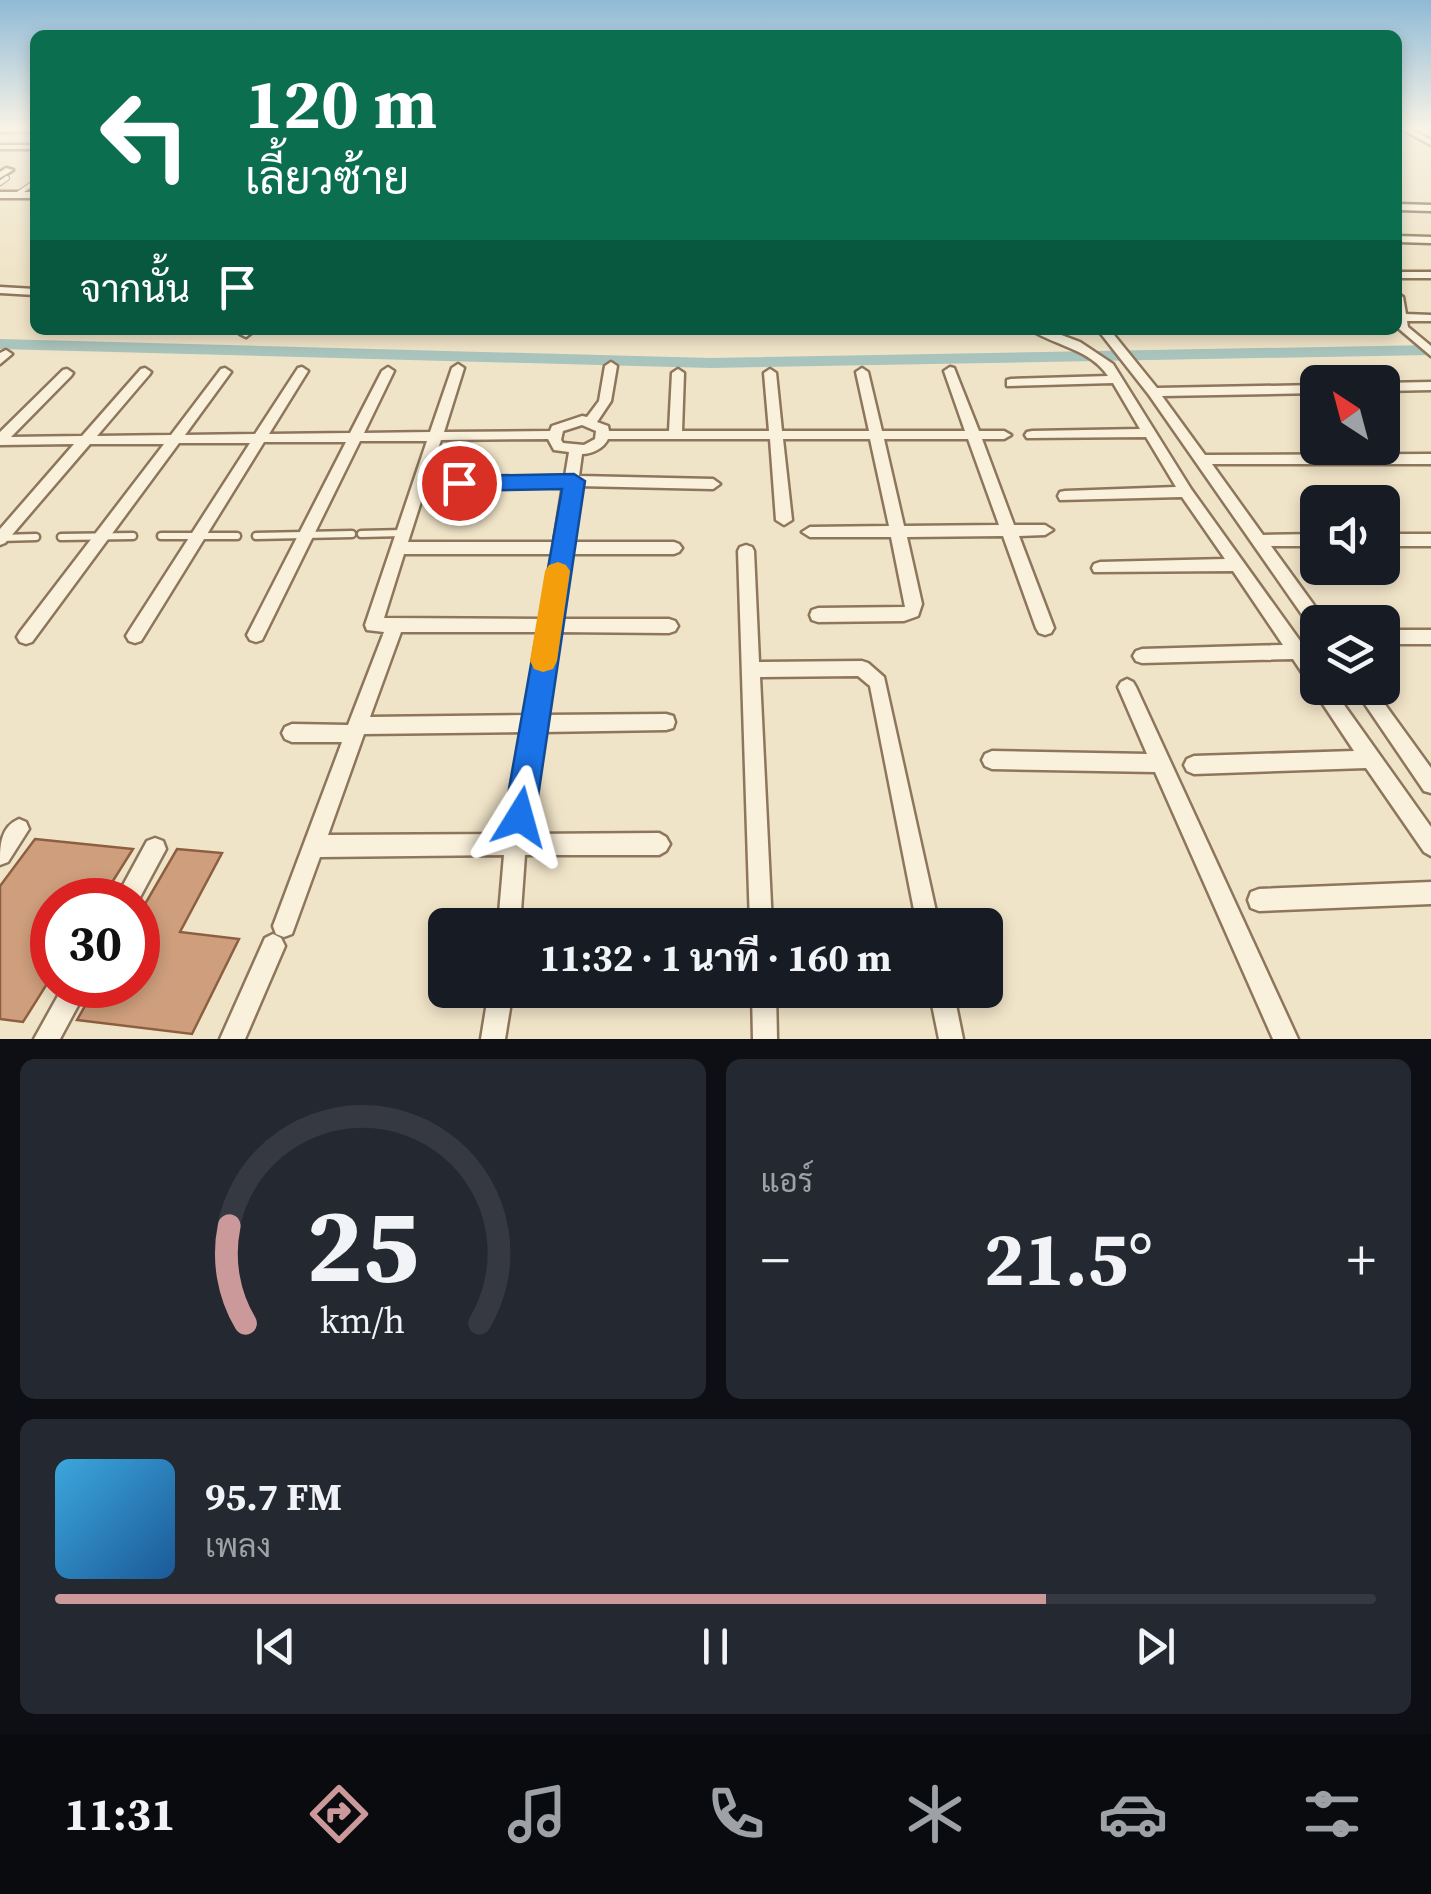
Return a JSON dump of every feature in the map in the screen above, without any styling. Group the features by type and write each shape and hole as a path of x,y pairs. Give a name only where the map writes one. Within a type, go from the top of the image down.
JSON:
{"street":[{"path":"0,195 30,195"},
{"path":"1402,208 1431,208"},
{"path":"1402,239 1431,240"},
{"path":"1402,275 1431,276"},
{"path":"0,290 30,292"},
{"path":"1402,317 1431,352"},
{"path":"1403,322 1431,318"},
{"path":"1051,335 1096,355 1118,379 1186,492 1300,655"},
{"path":"1108,335 1153,392 1304,605"},
{"path":"591,421 604,402 611,366"},
{"path":"458,368 372,621 376,627 669,626"},
{"path":"256,635 388,370"},
{"path":"135,636 302,371"},
{"path":"0,538 145,372"},
{"path":"26,637 225,372"},
{"path":"818,615 912,611 914,604 862,372"},
{"path":"950,372 1045,628"},
{"path":"0,441 66,373"},
{"path":"675,436 678,373"},
{"path":"770,373 784,520"},
{"path":"1011,383 1118,379"},
{"path":"1400,387 1431,386"},
{"path":"1153,392 1300,388"},
{"path":"0,441 554,435 564,424 591,421 603,429 604,435 595,446 576,451 559,447 554,435"},
{"path":"1032,435 1148,433"},
{"path":"604,435 1004,434"},
{"path":"510,908 515,848 576,451"},
{"path":"1202,460 1431,459"},
{"path":"420,484 714,484"},
{"path":"1065,496 1186,492"},
{"path":"810,532 1045,530"},
{"path":"1258,540 1300,540"},
{"path":"1400,540 1431,540"},
{"path":"400,541 674,548"},
{"path":"746,551 761,908"},
{"path":"1100,568 1236,565"},
{"path":"232,1039 314,846 394,627"},
{"path":"1400,637 1431,637"},
{"path":"1142,656 1298,652"},
{"path":"753,670 862,668 878,682 925,908"},
{"path":"1127,688 1286,1039"},
{"path":"1334,705 1431,845"},
{"path":"1376,705 1424,765 1431,784"},
{"path":"292,734 666,722"},
{"path":"1194,765 1371,759"},
{"path":"992,760 1158,762"},
{"path":"0,854 19,829"},
{"path":"314,846 515,848 659,844"},
{"path":"139,878 155,849"},
{"path":"1259,900 1431,893"},
{"path":"46,1039 64,1008"},
{"path":"493,1039 497,1008"},
{"path":"764,1008 765,1039"},
{"path":"945,1008 951,1039"}],"lane":[{"path":"16,195 30,185"},
{"path":"256,536 356,534 400,541"},
{"path":"60,537 133,536"},
{"path":"160,536 238,536"},
{"path":"0,538 36,537"}],"building":[{"path":"35,839 133,849 115,878 30,878 32,1008 23,1022 0,1019 0,886"},
{"path":"177,849 222,853 180,932 239,939 192,1034 77,1020 84,1008 160,1008 160,878"}],"waterway":[{"path":"0,344 711,363 1431,350"}],"slow traffic":[{"path":"543,661 558,571"}],"route":[{"path":"459,483 574,481 520,817"}]}
